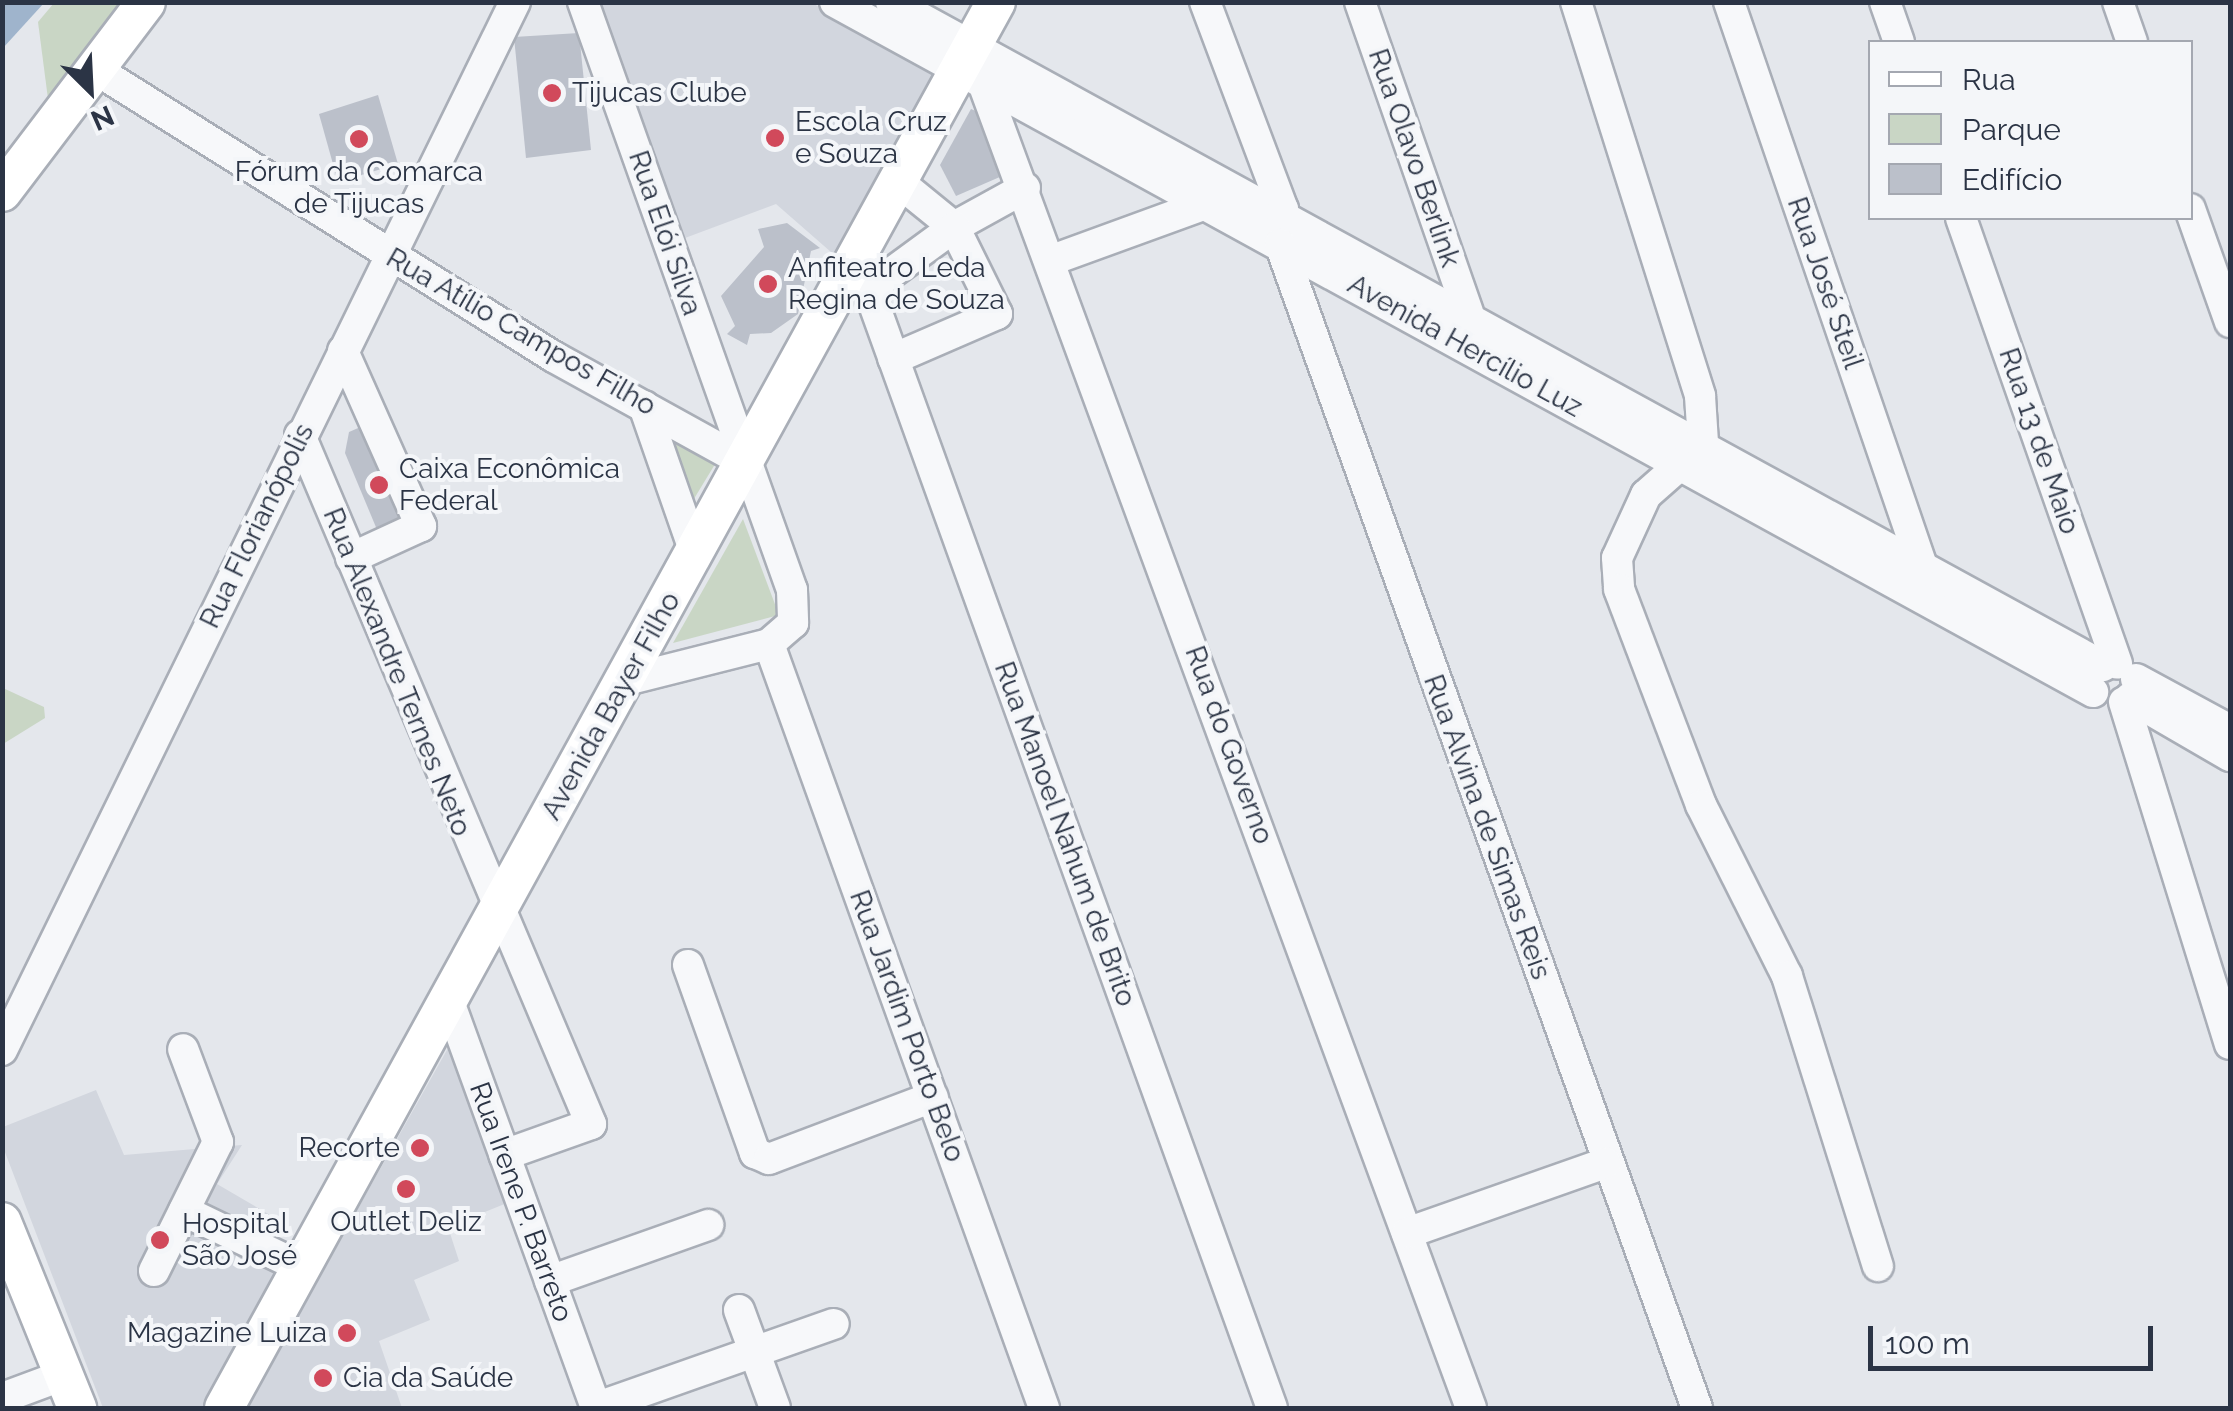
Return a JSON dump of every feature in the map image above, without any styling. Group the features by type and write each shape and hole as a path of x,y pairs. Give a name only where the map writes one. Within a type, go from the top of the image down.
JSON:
{"main road":[{"path":"2,192 146,2"},
{"name":"Avenida Bayer Filho","path":"224,1408 495,909 628,680 746,463 863,275 901,184 972,67 996,2"},
{"path":"2,1222 71,1392"}],"street":[{"name":"Rua Florianópolis","path":"2,1050 514,2"},
{"name":"Rua Elói Silva","path":"583,2 792,590 793,622 770,644"},
{"name":"Avenida Hercílio Luz","path":"835,2 1282,209 1921,563 2230,756"},
{"name":"Avenida Hercílio Luz","path":"890,2 972,67 1048,117 1680,465 2117,683 2230,730"},
{"path":"1205,2 1282,209 1280,244"},
{"name":"Rua Olavo Berlink","path":"1360,2 1468,313"},
{"path":"1576,2 1700,396 1703,443"},
{"name":"Rua José Steil","path":"1728,2 1921,563"},
{"path":"1885,2 1898,40"},
{"path":"2118,2 2131,40"},
{"name":"Rua do Governo","path":"972,67 1021,176 1470,1408"},
{"name":"Rua Atílio Campos Filho","path":"95,69 388,255 746,463"},
{"path":"863,275 954,227 1021,176 1048,117"},
{"path":"893,359 997,314 954,227 901,184"},
{"path":"1052,260 1206,204"},
{"path":"2193,217 2230,322"},
{"name":"Rua 13 de Maio","path":"1961,220 2117,683 2230,1044"},
{"name":"Rua Alvina de Simas Reis","path":"1280,244 1697,1408"},
{"name":"Rua Manoel Nahum de Brito","path":"863,275 1272,1408"},
{"path":"343,351 421,526 350,558"},
{"path":"644,406 696,556"},
{"name":"Rua Alexandre Ternes Neto","path":"300,435 495,909 592,1124 504,1155"},
{"path":"1680,465 1646,495 1617,558 1618,589 1700,805 1787,976 1878,1266"},
{"path":"628,680 770,644"},
{"name":"Rua Jardim Porto Belo","path":"770,644 1044,1408"},
{"path":"688,965 756,1153 769,1159 933,1097"},
{"name":"Rua Irene P. Barreto","path":"447,996 596,1408"},
{"path":"154,1271 218,1142 182,1050"},
{"path":"1407,1232 1606,1162"},
{"path":"184,1212 300,1267"},
{"path":"550,1282 708,1225"},
{"path":"739,1310 776,1408"},
{"path":"596,1408 834,1324"},
{"path":"18,1400 71,1392"}],"shaded area":[{"name":"Escola Cruz e Souza","path":"598,2 812,3 938,73 839,259 776,204 685,238"},
{"path":"452,1041 517,1199 448,1227 459,1261 414,1280 430,1320 379,1341 402,1408 246,1408"},
{"name":"Hospital São José","path":"96,1090 124,1155 242,1145 217,1184 270,1215 264,1229 299,1252 214,1408 103,1408 3,1147 3,1127"}],"green space":[{"path":"54,3 140,3 59,108 48,99 38,22"},
{"path":"665,430 720,456 689,507"},
{"path":"743,519 779,615 673,643"},
{"path":"3,688 44,707 45,718 3,744"}],"water":[{"path":"2,3 44,3 3,48"}],"building":[{"name":"Tijucas Clube","path":"579,33 591,150 526,158 514,37"},
{"name":"Fórum da Comarca de Tijucas","path":"378,95 398,164 338,182 319,114"},
{"path":"971,109 985,115 1009,173 956,196 940,165"},
{"name":"Anfiteatro Leda Regina de Souza","path":"787,223 820,248 811,251 798,314 771,333 750,334 747,345 727,334 735,326 721,296 764,247 758,229"},
{"name":"Caixa Econômica Federal","path":"372,422 413,518 378,532 345,453 349,432"}],"place":[{"name":"Tijucas Clube","path":"552,93"},
{"name":"Escola Cruz e Souza","path":"775,138"},
{"name":"Fórum da Comarca de Tijucas","path":"359,139"},
{"name":"Anfiteatro Leda Regina de Souza","path":"768,284"},
{"name":"Caixa Econômica Federal","path":"379,485"},
{"name":"Recorte","path":"420,1148"},
{"name":"Outlet Deliz","path":"406,1189"},
{"name":"Hospital São José","path":"160,1240"},
{"name":"Magazine Luiza","path":"347,1333"},
{"name":"Cia da Saúde","path":"323,1378"}]}
